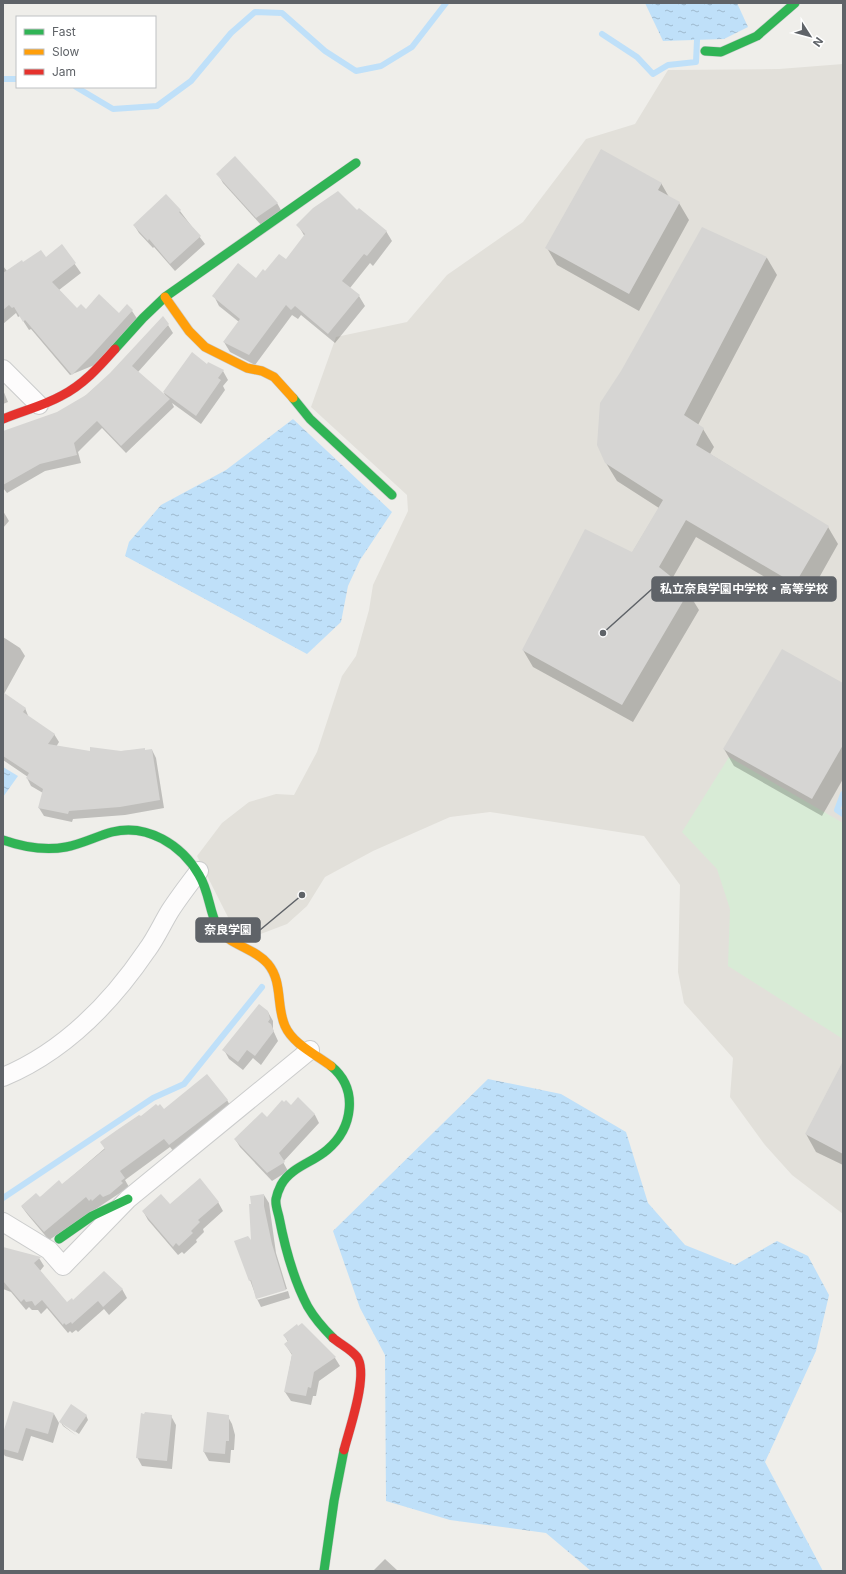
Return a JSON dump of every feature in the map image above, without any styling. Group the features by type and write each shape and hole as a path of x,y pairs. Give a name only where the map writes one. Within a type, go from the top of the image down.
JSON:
{"street":[{"path":"705,51 721,52 757,36 795,3"},
{"path":"3,420 53,400 78,386 165,297 356,163"},
{"path":"165,297 189,331 205,347 247,368 262,371 274,377 281,383 310,419 392,495"},
{"path":"3,369 39,405"},
{"path":"3,840 30,848 52,848 73,845 102,834 120,830 137,829 153,834 169,843 185,855 199,871 206,888 218,929 227,938 271,967 278,984 280,1013 290,1034 345,1080 350,1094 349,1114 332,1144 323,1154 310,1159 284,1180 276,1201 284,1242 298,1283 315,1319 338,1342 357,1356 361,1369 353,1417 338,1477 324,1571"},
{"path":"3,1077 38,1059 60,1044 102,1006 148,950 170,910 199,871"},
{"path":"3,1222 49,1250 63,1266 128,1199 310,1050"},
{"path":"59,1239 92,1216 128,1199"}],"shaded area":[{"path":"843,64 843,1214 792,1175 765,1145 730,1097 733,1058 684,1003 678,972 680,885 644,836 490,812 450,817 373,851 325,877 307,906 287,924 250,938 233,927 197,856 222,823 249,802 276,794 294,795 317,752 342,676 356,656 369,610 373,585 408,511 407,495 311,407 336,337 407,322 447,275 523,222 586,139 635,124 668,70 779,69"}],"green space":[{"path":"729,757 843,823 843,1039 728,966 730,909 717,869 682,832"}],"water":[{"path":"645,3 737,3 748,27 724,39 663,41"},
{"path":"293,419 392,512 360,560 348,586 341,622 307,654 125,556 129,542 161,505 226,470"},
{"path":"3,767 18,776 3,797"},
{"path":"488,1079 561,1094 626,1132 648,1203 685,1245 735,1265 777,1241 808,1256 829,1295 816,1351 765,1462 823,1571 591,1571 546,1533 450,1520 386,1501 385,1355 360,1308 333,1231"}],"building":[{"path":"601,149 662,183 658,190 680,202 629,294 545,248"},
{"path":"235,156 278,203 256,218 216,174"},
{"path":"338,191 357,210 359,208 387,231 367,256 364,254 342,281 360,295 328,334 295,306 291,310 286,305 249,355 223,342 240,319 212,296 238,263 256,278 263,269 265,271 279,254 286,259 305,234 296,225 313,208"},
{"path":"166,194 181,210 179,212 201,236 170,264 149,239 148,241 133,225"},
{"path":"702,227 767,257 684,415 704,428 696,445 829,526 795,584 686,520 659,567 689,591 622,705 522,650 585,529 632,552 663,500 605,463 597,445 600,403 621,371"},
{"path":"62,244 76,263 52,282 77,308 81,304 86,309 99,294 119,313 127,304 133,310 72,375 25,320 23,322 14,307 12,308 9,305 3,310 3,273 22,260 23,262 41,250 46,257"},
{"path":"163,316 169,324 132,366 170,399 121,446 97,421 74,443 77,455 40,464 3,485 3,431 57,412 86,395 110,373"},
{"path":"192,352 207,364 208,362 224,370 218,378 221,380 196,416 163,392"},
{"path":"782,649 843,683 843,745 812,799 723,749"},
{"path":"3,692 26,708 23,712 55,734 48,744 90,751 90,747 121,751 145,748 145,750 152,749 160,800 120,807 69,811 68,814 38,808 43,789 26,778 29,773 3,756"},
{"path":"259,1004 268,1011 270,1019 268,1022 271,1024 274,1031 255,1056 247,1050 238,1062 222,1050"},
{"path":"843,1061 843,1154 805,1134"},
{"path":"207,1074 228,1100 169,1145 164,1139 120,1171 125,1178 121,1181 123,1183 110,1194 103,1197 100,1194 92,1201 91,1199 89,1201 86,1197 44,1232 21,1206 36,1193 40,1197 59,1180 62,1184 105,1149 100,1142 139,1115 141,1116 156,1104 158,1106 160,1104 164,1109"},
{"path":"298,1097 315,1114 279,1153 285,1162 267,1173 234,1139 262,1112 267,1117 282,1100 284,1102 286,1100 291,1105"},
{"path":"200,1178 219,1202 198,1220 200,1222 191,1231 193,1233 179,1246 176,1243 173,1247 142,1211 161,1194 170,1204"},
{"path":"264,1194 264,1206 272,1244 286,1290 256,1299 251,1280 249,1281 234,1241 248,1236 251,1240 250,1196"},
{"path":"3,1247 41,1257 34,1263 67,1302 72,1298 73,1300 104,1271 123,1289 103,1307 98,1301 72,1324 71,1322 66,1325 64,1323 63,1325 42,1300 35,1306 32,1301 26,1302 24,1299 21,1302 3,1281"},
{"path":"302,1323 336,1357 314,1372 311,1388 308,1387 306,1396 284,1392 292,1354 284,1344 288,1341 283,1335 297,1324 298,1326"},
{"path":"13,1401 54,1413 48,1434 26,1428 18,1453 3,1449 3,1433"},
{"path":"71,1404 87,1415 75,1432 59,1422"},
{"path":"145,1412 172,1415 167,1461 136,1458 141,1413 144,1414"},
{"path":"207,1412 229,1415 229,1441 226,1441 225,1454 203,1452"}],"waterway":[{"path":"78,88 113,109 157,106 191,81 231,33 255,12 282,13 325,51 356,71 381,66 412,47 446,3"},
{"path":"602,34 637,57 653,74 668,65 696,62 697,40"},
{"path":"3,79 16,79"},
{"path":"843,794 837,810 843,814"},
{"path":"3,1198 153,1098 184,1084 262,987"}],"traffic: fast":[{"path":"705,51 721,52 757,36 795,3"},
{"path":"115,349 143,318 165,297 356,163"},
{"path":"293,398 310,419 392,495"},
{"path":"3,840 18,845 50,849 72,846 112,832 125,830 150,834 173,846 192,864 205,887 212,914 217,926"},
{"path":"331,1066 340,1075 346,1086 349,1097 347,1120 343,1131 327,1150 296,1169 285,1179 281,1185 276,1201 287,1252 298,1285 308,1307 319,1323 333,1338"},
{"path":"59,1239 92,1216 128,1199"},
{"path":"324,1571 334,1501 344,1450"}],"traffic: slow":[{"path":"165,297 189,331 205,347 247,368 262,371 274,377 293,398"},
{"path":"217,926 228,938 256,954 268,964 276,978 282,1018 285,1026 293,1038 331,1066"}],"traffic: jam":[{"path":"3,419 47,403 69,392 90,375 115,349"},
{"path":"333,1338 355,1354 360,1365 361,1376 357,1402 344,1450"}],"place":[{"name":"私立奈良学園中学校・高等学校","path":"603,633"},
{"name":"奈良学園","path":"302,895"}]}
